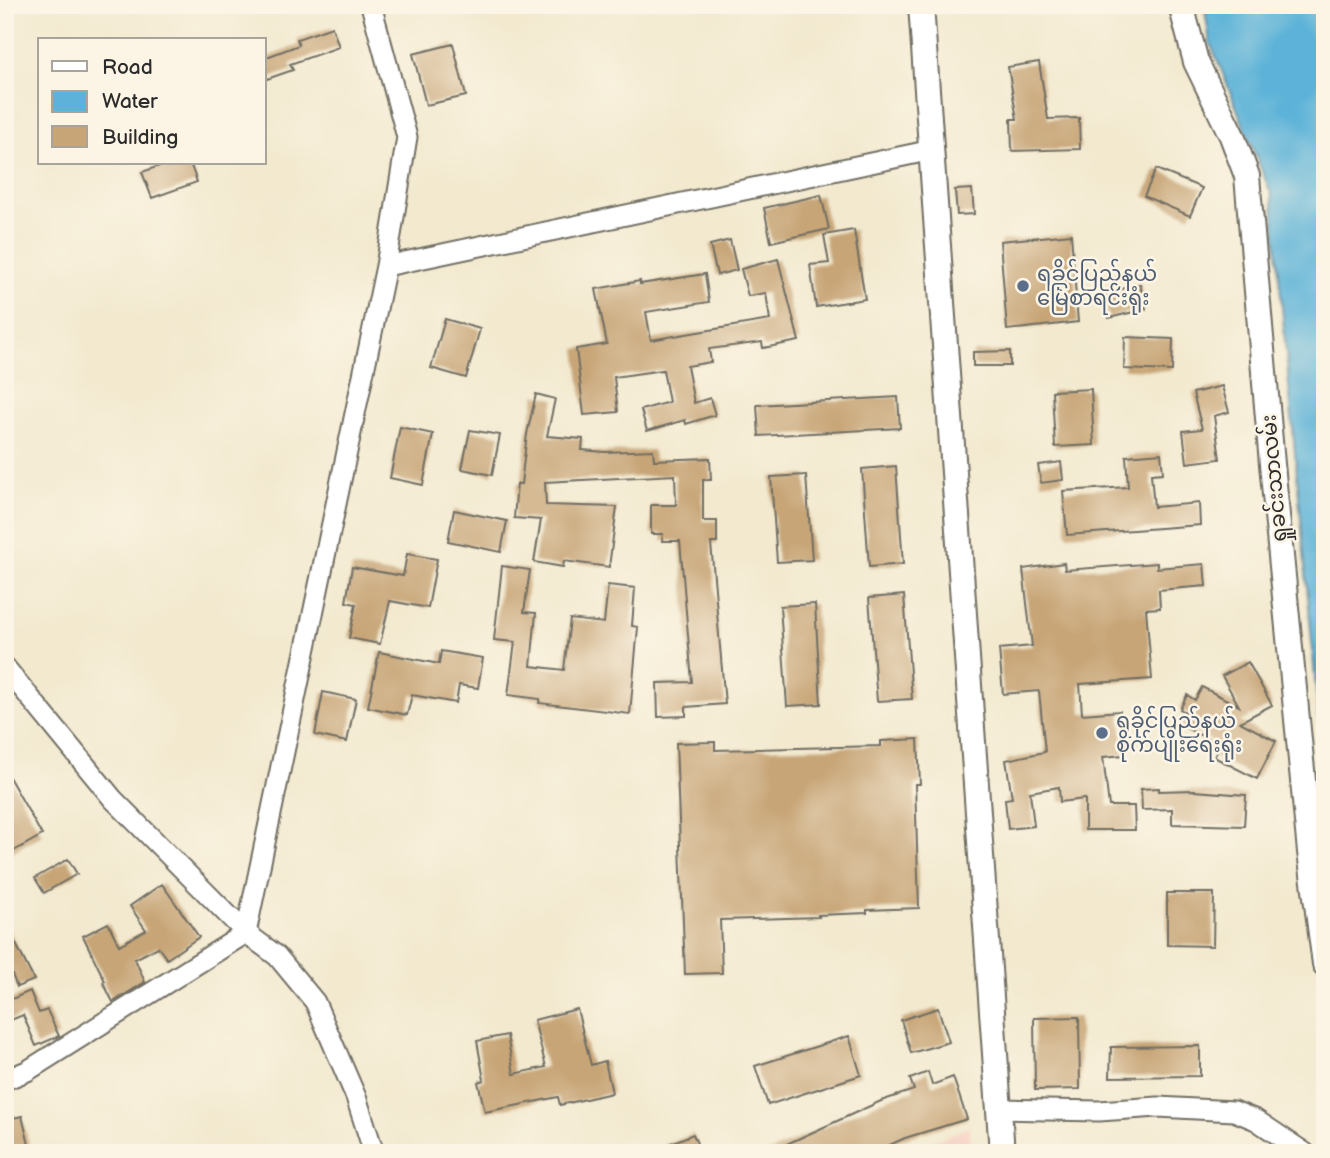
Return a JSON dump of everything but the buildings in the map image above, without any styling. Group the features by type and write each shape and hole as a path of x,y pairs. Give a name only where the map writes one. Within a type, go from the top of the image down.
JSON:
{"street":[{"path":"5,1080 27,1071 246,933 386,266 407,137 371,5"},
{"path":"921,5 1002,1153"},
{"name":"ရှုခင်းသာလမ်း","path":"1181,5 1196,62 1232,136 1247,176 1310,852 1325,964"},
{"path":"386,266 932,150"},
{"path":"5,667 113,799 246,933 277,957 315,1002 356,1097 374,1153"},
{"path":"999,1109 1099,1111 1158,1107 1234,1111 1256,1120 1305,1153"}],"shaded area":[{"path":"969,1127 972,1153 904,1153"}],"water":[{"path":"1204,5 1325,5 1325,747 1319,721 1272,196 1210,42"}],"place":[{"name":"ရခိုင်ပြည်နယ် မြေစာရင်းရုံး","path":"1023,286"},
{"name":"ရခိုင်ပြည်နယ် စိုက်ပျိုးရေးရုံး","path":"1102,733"}]}
